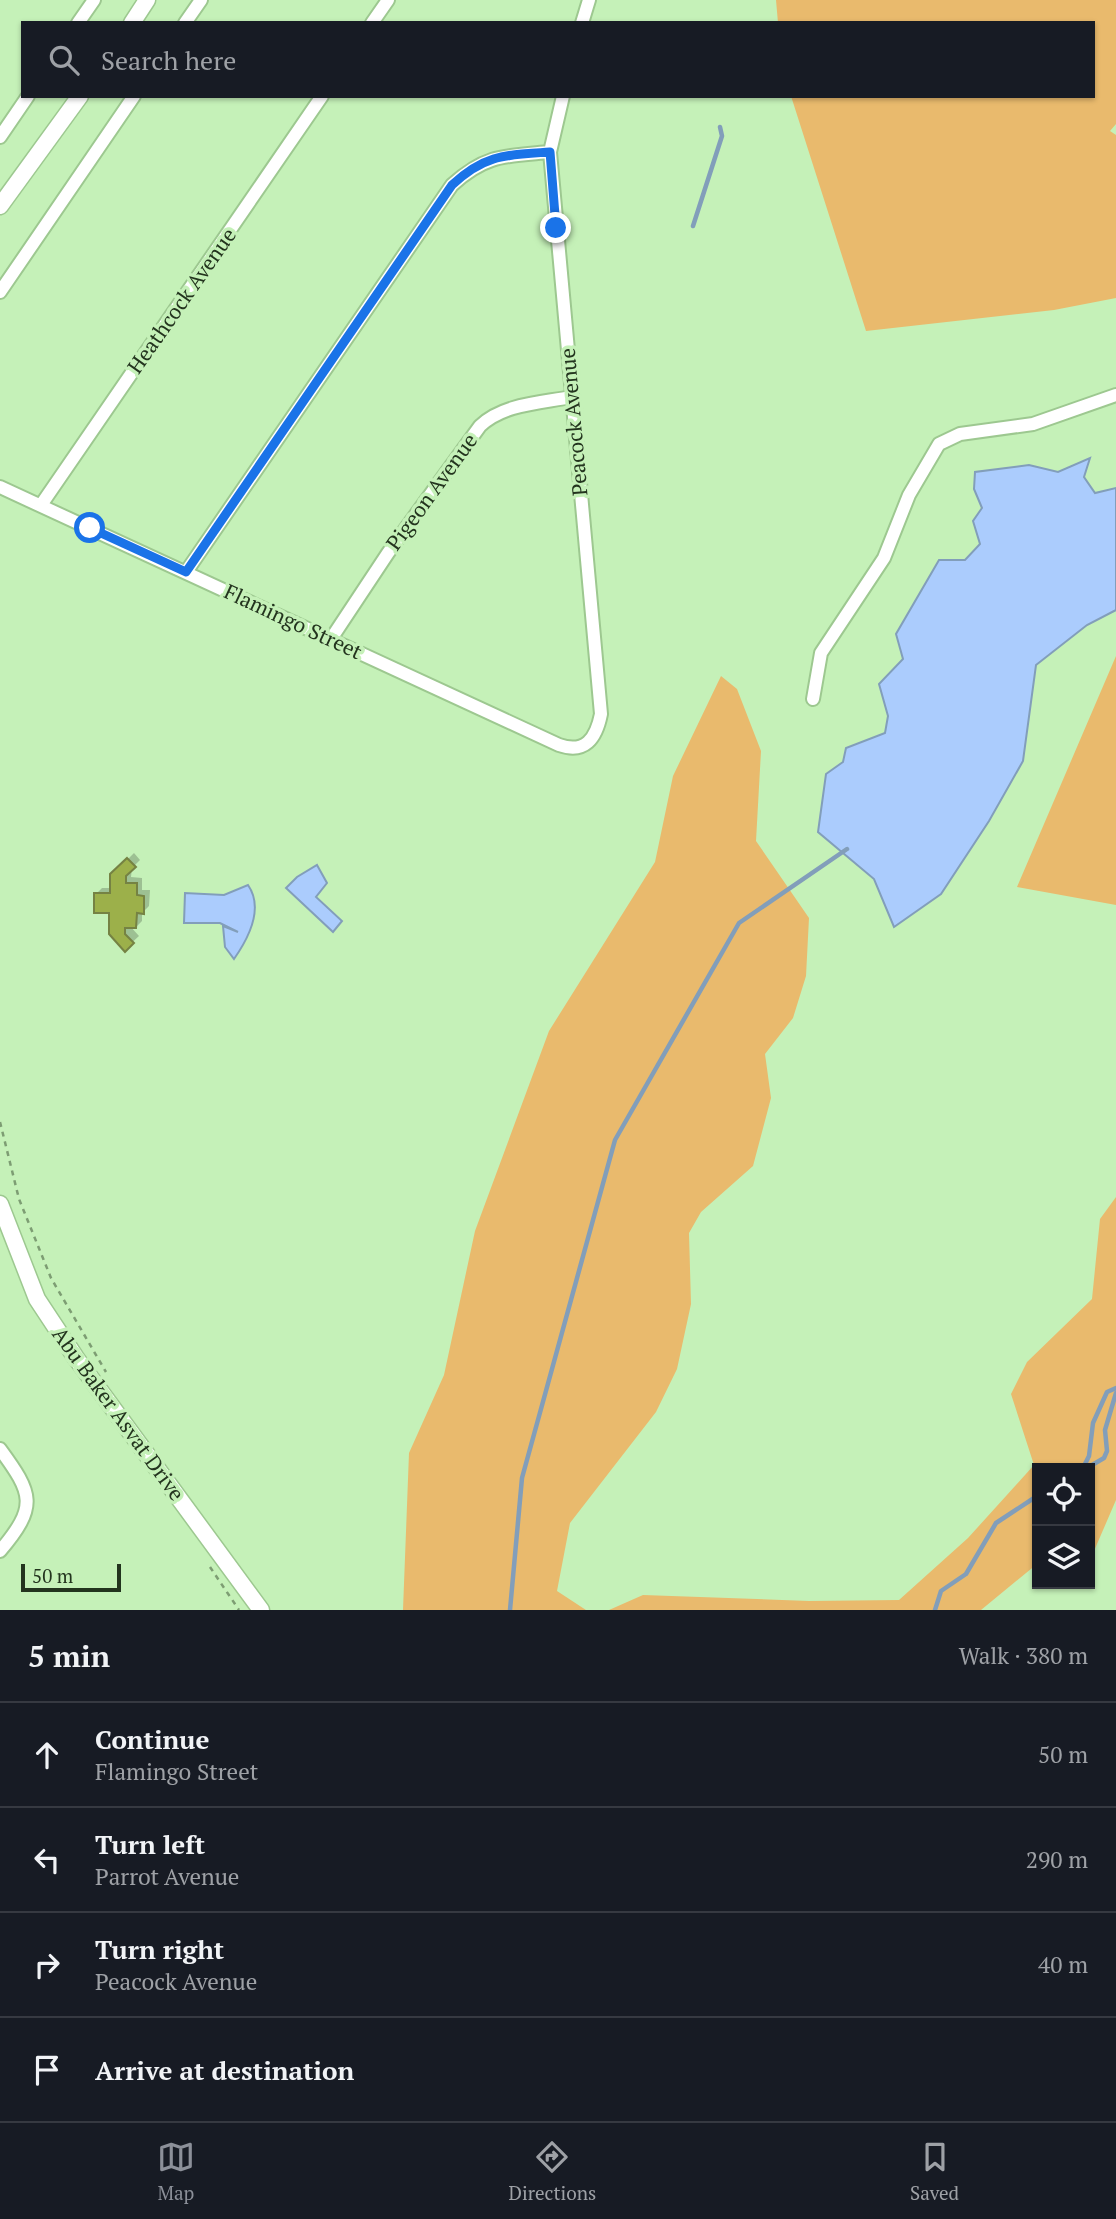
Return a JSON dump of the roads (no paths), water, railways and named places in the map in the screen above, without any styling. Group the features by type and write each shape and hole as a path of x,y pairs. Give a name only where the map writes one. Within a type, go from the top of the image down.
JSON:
{"main road":[{"path":"133,21 147,0"},
{"path":"0,206 79,98"},
{"name":"Abu Baker Asvat Drive","path":"0,1204 37,1299 76,1358 261,1610"}],"street":[{"path":"79,21 94,0"},
{"path":"186,21 201,0"},
{"path":"373,21 388,0"},
{"path":"583,21 589,0"},
{"path":"0,137 27,98"},
{"path":"0,292 133,98"},
{"name":"Heathcock Avenue","path":"41,505 321,98"},
{"name":"Peacock Avenue","path":"563,98 550,152 601,714 598,726 586,745"},
{"path":"186,572 452,185 469,169 495,157 550,152"},
{"path":"813,699 821,653 884,558 909,495 939,444 960,434 1033,424 1116,395"},
{"name":"Pigeon Avenue","path":"331,639 388,553 480,426 491,415 505,410 571,397"},
{"name":"Flamingo Street","path":"0,487 559,746 578,749 586,745"},
{"path":"0,1449 23,1479 28,1502 20,1526 0,1551"}],"water":[{"path":"1090,458 1084,477 1095,493 1116,488 1116,610 1087,625 1036,665 1023,761 989,821 941,894 894,927 874,879 818,832 826,774 843,762 846,748 885,733 888,716 879,684 903,659 896,634 939,560 965,560 980,544 973,521 982,508 974,489 975,472 1029,465 1058,472"},
{"path":"317,865 327,883 316,897 342,921 333,932 286,888 297,877"},
{"path":"248,885 255,903 254,913 249,933 234,959 225,947 223,926 238,932 220,923 184,923 185,893 224,895"}],"waterway":[{"path":"693,226 722,136 720,127"},
{"path":"510,1610 522,1478 615,1140 739,923 847,849"},
{"path":"1086,1463 1089,1456 1093,1423 1107,1392 1116,1388"},
{"path":"1095,1463 1104,1458 1107,1451 1105,1430 1116,1393"},
{"path":"935,1610 941,1591 966,1574 996,1523 1032,1499"}]}
